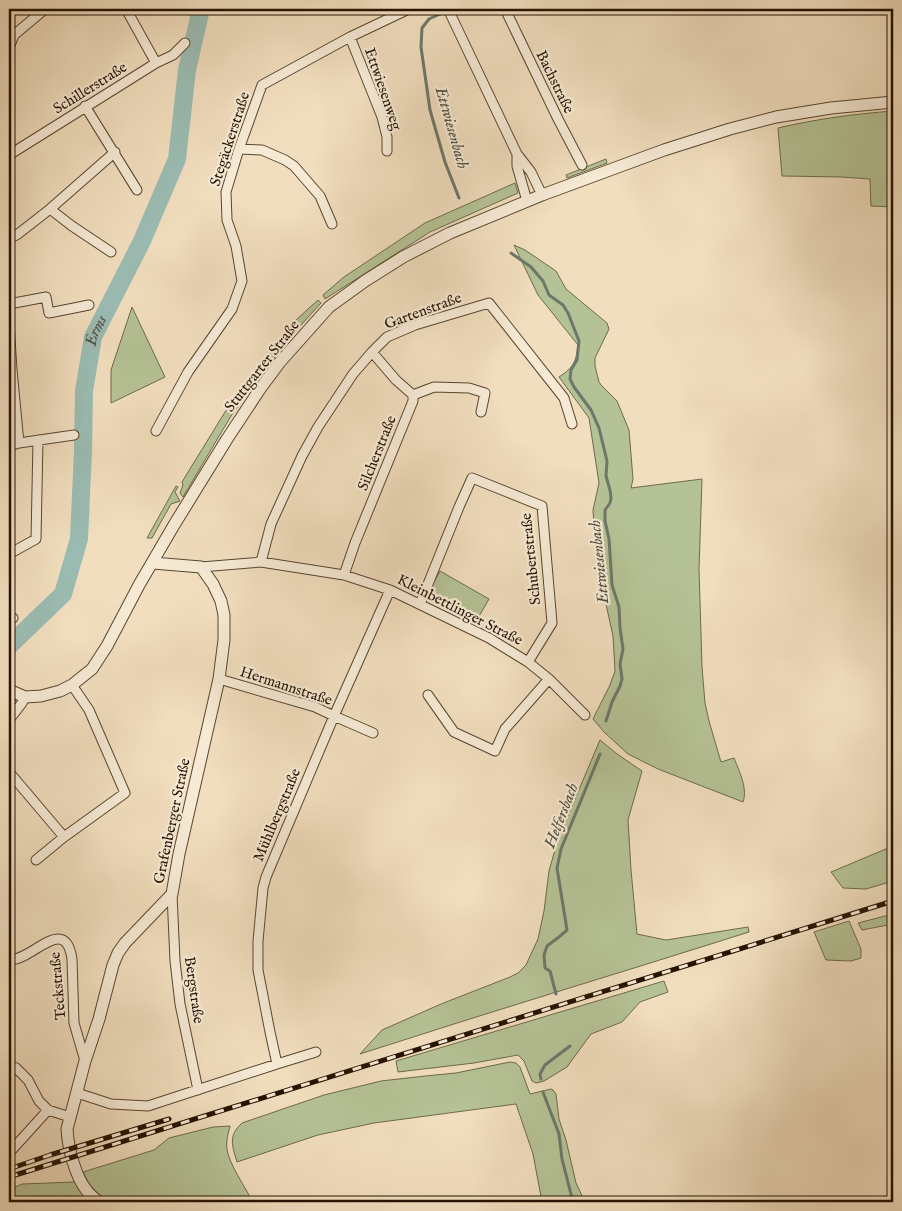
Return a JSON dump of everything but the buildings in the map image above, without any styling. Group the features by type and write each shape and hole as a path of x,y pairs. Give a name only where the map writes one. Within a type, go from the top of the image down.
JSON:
{"street":[{"path":"9,48 14,35 45,9"},
{"path":"126,9 156,62"},
{"name":"Stegäckerstraße","path":"156,431 188,372 232,308 242,282 236,246 227,220 226,192 262,85 350,37 409,9"},
{"path":"448,9 517,154 531,172 542,195"},
{"name":"Bachstraße","path":"505,9 582,166"},
{"name":"Ettwiesenweg","path":"350,37 382,117 387,137 387,151"},
{"name":"Schillerstraße","path":"9,155 156,62 173,55 185,44"},
{"name":"Stuttgarter Straße","path":"10,691 25,697 41,696 60,691 92,669 100,658 174,524 226,438 260,389 280,362 329,307 365,281 402,257 450,233 542,195 708,135 776,118 832,108 893,102"},
{"path":"85,106 137,190"},
{"path":"239,149 262,150 294,166 320,196 332,224"},
{"path":"9,239 50,209 115,152"},
{"path":"517,154 517,166 527,201"},
{"path":"50,209 111,252"},
{"path":"9,276 9,288"},
{"path":"9,304 46,298 49,313 89,305"},
{"name":"Gartenstraße","path":"261,562 271,524 302,456 318,427 353,374 387,337 415,325 489,303 564,398 572,424"},
{"path":"9,322 19,443"},
{"path":"372,352 396,380 413,395 434,387 469,388 485,393 481,412"},
{"name":"Silcherstraße","path":"344,575 413,401 413,395"},
{"path":"9,446 74,435"},
{"path":"9,554 36,539 38,440"},
{"name":"Schubertstraße","path":"420,604 472,478 542,506 552,623 528,662"},
{"name":"Kleinbettlinger Straße","path":"153,562 201,567 261,562 344,575 390,590 489,638 528,662 549,679 585,715"},
{"name":"Grafenberger Straße","path":"99,1202 88,1192 81,1181 67,1140 67,1129 118,953 125,943 172,894 179,854 219,679 224,640 224,615 221,601 213,584 201,567"},
{"name":"Mühlbergstraße","path":"277,1064 258,970 258,941 266,877 390,590"},
{"name":"Hermannstraße","path":"219,679 315,707 373,733"},
{"path":"428,695 454,732 495,751 505,729 549,679"},
{"path":"36,860 64,837 125,793 89,710 72,684"},
{"path":"9,705 10,691"},
{"path":"9,720 25,697"},
{"path":"9,772 64,837"},
{"name":"Bergstraße","path":"172,894 174,961 180,1004 198,1090"},
{"name":"Teckstraße","path":"9,960 17,959 57,938 68,943 72,959 74,1023 85,1062"},
{"path":"77,1093 111,1104 148,1106 316,1052"},
{"path":"9,1065 16,1068 28,1080 39,1101 48,1110 70,1117"},
{"path":"9,1153 48,1110"}],"green space":[{"path":"893,111 893,207 871,206 870,179 782,176 778,128 835,117"},
{"path":"606,159 607,163 567,178 566,175"},
{"path":"515,183 518,193 430,232 325,299 323,295 344,277 425,223"},
{"path":"514,245 525,250 556,271 566,289 607,323 609,329 595,358 595,366 599,382 617,401 629,430 633,479 631,488 702,479 699,569 705,703 721,762 734,758 744,785 743,802 658,769 628,754 593,719 615,671 613,636 600,577 595,543 593,510 599,483 589,418 559,377 573,364 578,345 538,295"},
{"path":"318,300 321,303 266,368 231,416 183,497 180,493 183,485 182,482 225,412 296,320"},
{"path":"132,307 165,377 111,403 111,370"},
{"path":"176,486 178,487 175,492 180,501 171,504 152,538 147,538"},
{"path":"440,571 489,599 475,623 427,595"},
{"path":"600,740 642,771 628,820 637,934 666,940 748,927 749,932 360,1054 382,1030 510,977 518,973 526,965 538,939 549,871 558,839"},
{"path":"893,846 893,881 866,889 843,888 831,872"},
{"path":"893,914 893,924 862,930 858,923"},
{"path":"849,921 861,949 861,958 851,961 826,960 814,932"},
{"path":"664,981 668,992 640,1002 622,1022 591,1034 567,1067 544,1081 536,1083 532,1081 524,1061 518,1055 474,1063 398,1072 396,1061"},
{"path":"510,1062 516,1063 520,1067 530,1094 551,1089 556,1094 559,1119 576,1183 585,1202 542,1202 533,1154 516,1104 374,1123 318,1135 237,1162 232,1141 235,1132 242,1123 324,1095 381,1081 456,1073"},
{"path":"230,1126 227,1138 228,1154 253,1202 106,1202 90,1185 83,1172 154,1150 169,1138 213,1127"},
{"path":"75,1182 94,1202 9,1202 9,1190 22,1184"}],"waterway":[{"name":"Erms","path":"9,646 63,594 79,539 84,391 93,337 142,241 177,159 187,70 201,9"},
{"name":"Ettwiesenbach","path":"440,14 429,19 422,28 421,47 430,110 445,162 459,198"},
{"name":"Ettwiesenbach","path":"511,253 531,267 543,281 549,295 563,305 568,313 579,341 577,360 571,370 570,379 591,410 599,428 607,461 606,476 611,498 605,510 605,521 609,539 612,585 619,607 623,649 620,664 622,679 606,721"},
{"name":"Helfersbach","path":"556,994 550,971 545,968 544,955 547,946 567,930 557,868 561,849 600,754"},
{"name":"Helfersbach","path":"541,1079 540,1074 545,1065 570,1046"},
{"name":"Helfersbach","path":"543,1092 559,1134 562,1159 573,1202"}],"railway":[{"path":"9,1177 893,901"},
{"path":"9,1169 169,1119"}]}
